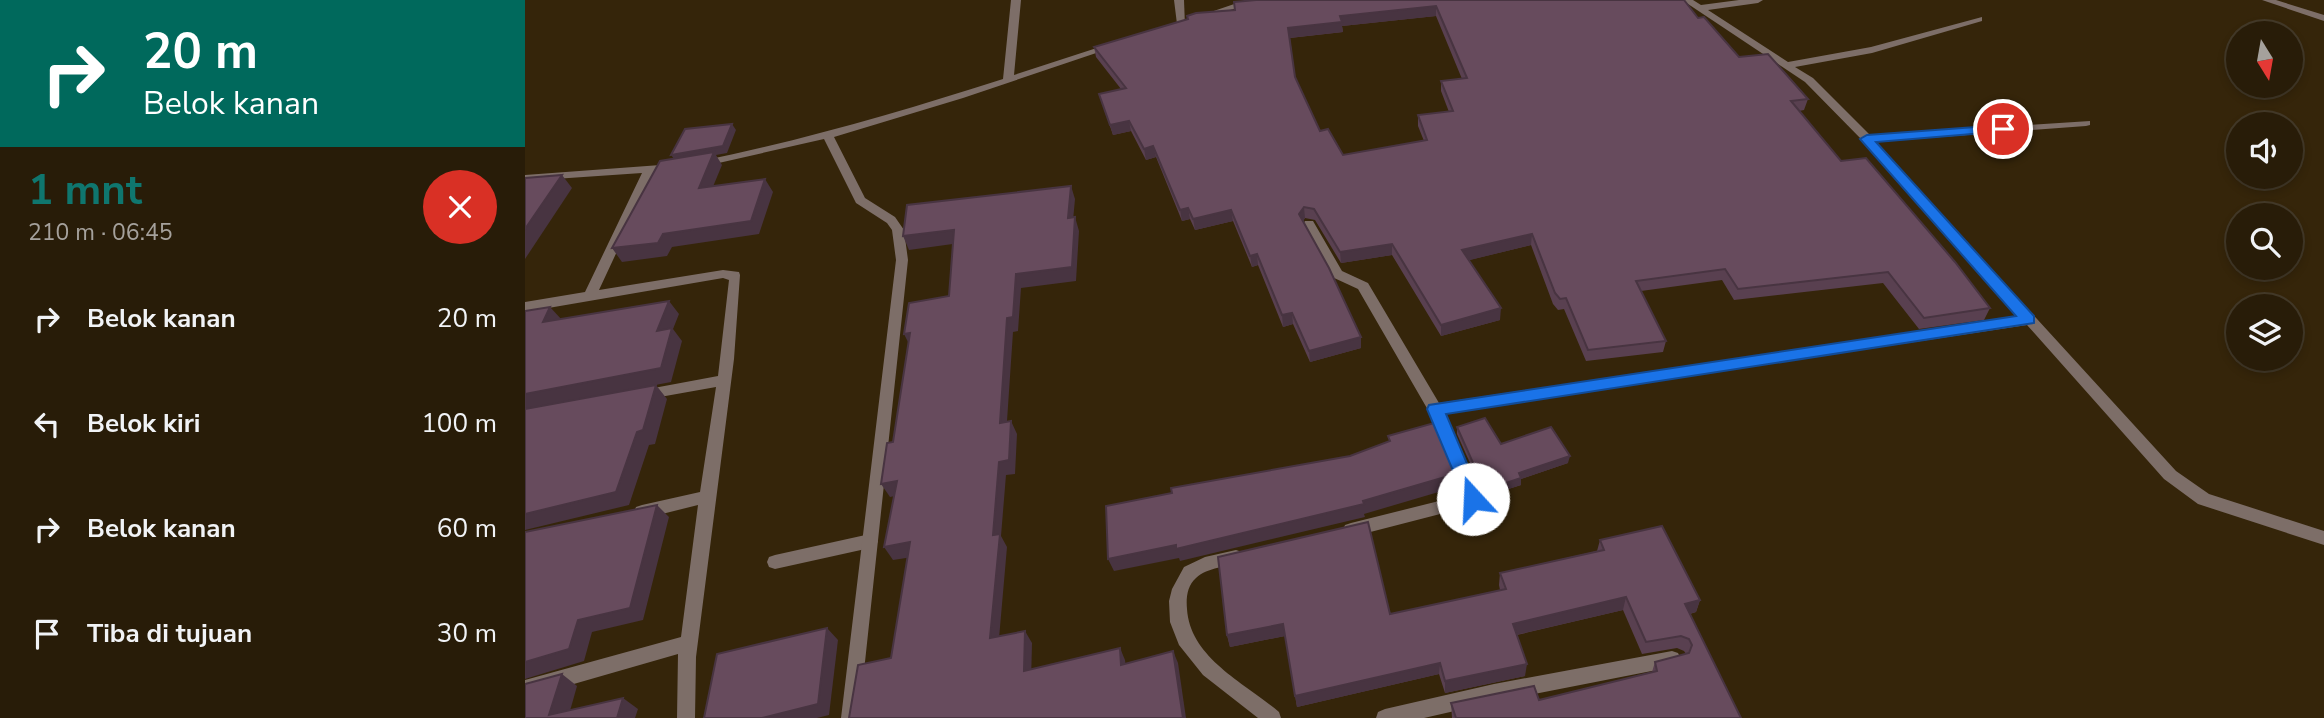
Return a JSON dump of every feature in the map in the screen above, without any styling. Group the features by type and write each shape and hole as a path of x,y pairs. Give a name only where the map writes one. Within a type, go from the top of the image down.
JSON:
{"street":[{"path":"1008,80 1016,0"},
{"path":"1179,0 1182,24"},
{"path":"1169,28 1255,0"},
{"path":"1688,0 1809,80 1867,139 2170,475 2204,499 2324,538"},
{"path":"1702,8 1758,0"},
{"path":"2267,0 2324,18"},
{"path":"1789,65 1872,50 1979,19"},
{"path":"525,178 649,170 703,163 827,134 1120,44"},
{"path":"1867,139 2086,123"},
{"path":"827,134 860,200 891,220 898,230 902,260 850,718"},
{"path":"590,296 649,170"},
{"path":"1309,224 1337,274 1363,286 1435,409 1473,499 1334,534"},
{"path":"525,307 723,274 734,275 725,380 705,497 685,671 686,718"},
{"path":"1435,409 2028,320"},
{"path":"631,397 725,380"},
{"path":"628,515 705,497"},
{"path":"775,562 870,541"},
{"path":"1254,553 1201,565 1185,575 1178,593 1177,609 1181,629 1193,653 1235,691 1272,718"},
{"path":"525,689 690,643"},
{"path":"1385,718 1494,693 1676,658"}],"building":[{"path":"1684,0 1698,18 1704,17 1739,57 1768,54 1808,99 1791,101 1841,161 1866,158 1955,262 1990,308 1924,318 1888,272 1738,289 1725,269 1636,281 1666,341 1588,350 1566,298 1560,299 1555,293 1532,234 1462,250 1501,308 1441,325 1392,244 1340,252 1314,209 1304,207 1299,214 1329,268 1361,337 1309,351 1292,313 1282,315 1257,254 1250,256 1231,210 1193,219 1188,208 1180,210 1153,146 1144,149 1129,121 1110,125 1099,94 1126,88 1094,47 1188,19 1187,16 1196,13 1235,10 1234,2","holes":["1436,6 1467,78 1441,81 1453,111 1418,115 1427,140 1343,155 1328,129 1320,131 1295,77 1288,28 1342,22 1340,16"]},
{"path":"732,124 723,146 671,155 685,129"},
{"path":"714,152 699,188 765,179 751,221 663,234 658,243 612,248 660,161"},
{"path":"562,175 525,229 525,178"},
{"path":"1071,186 1068,218 1075,217 1072,267 1016,274 1013,317 1007,318 1000,423 1011,421 1009,460 999,462 993,535 1000,534 990,638 1025,631 1024,671 1120,648 1121,665 1173,651 1183,718 849,718 858,665 891,658 910,542 884,547 897,481 881,484 887,443 893,442 910,333 904,334 909,303 949,296 954,230 903,236 907,205"},
{"path":"669,301 657,331 672,328 661,368 525,394 525,311 550,307 543,322"},
{"path":"656,385 643,430 637,432 616,492 525,514 525,409"},
{"path":"1485,418 1501,444 1551,427 1570,456 1519,473 1521,478 1491,488 1482,473 1478,474 1457,427"},
{"path":"1434,423 1439,427 1459,473 1363,501 1364,504 1176,549 1176,545 1108,559 1106,506 1172,493 1171,488 1350,456 1390,441 1388,436"},
{"path":"657,505 630,608 578,620 569,649 525,662 525,532"},
{"path":"1368,522 1390,614 1506,589 1500,573 1604,550 1600,540 1662,526 1700,600 1685,604 1741,718 1456,718 1451,703 1534,686 1539,700 1657,671 1655,662 1689,653 1692,645 1689,639 1681,636 1646,642 1626,597 1513,624 1527,664 1445,681 1440,663 1295,696 1283,624 1227,635 1218,557"},
{"path":"827,628 818,704 762,718 704,718 717,654"},
{"path":"562,674 549,715 623,698 617,718 525,718 525,684"}],"route":[{"path":"1473,499 1435,409 2028,320 1867,139 2003,129"}]}
